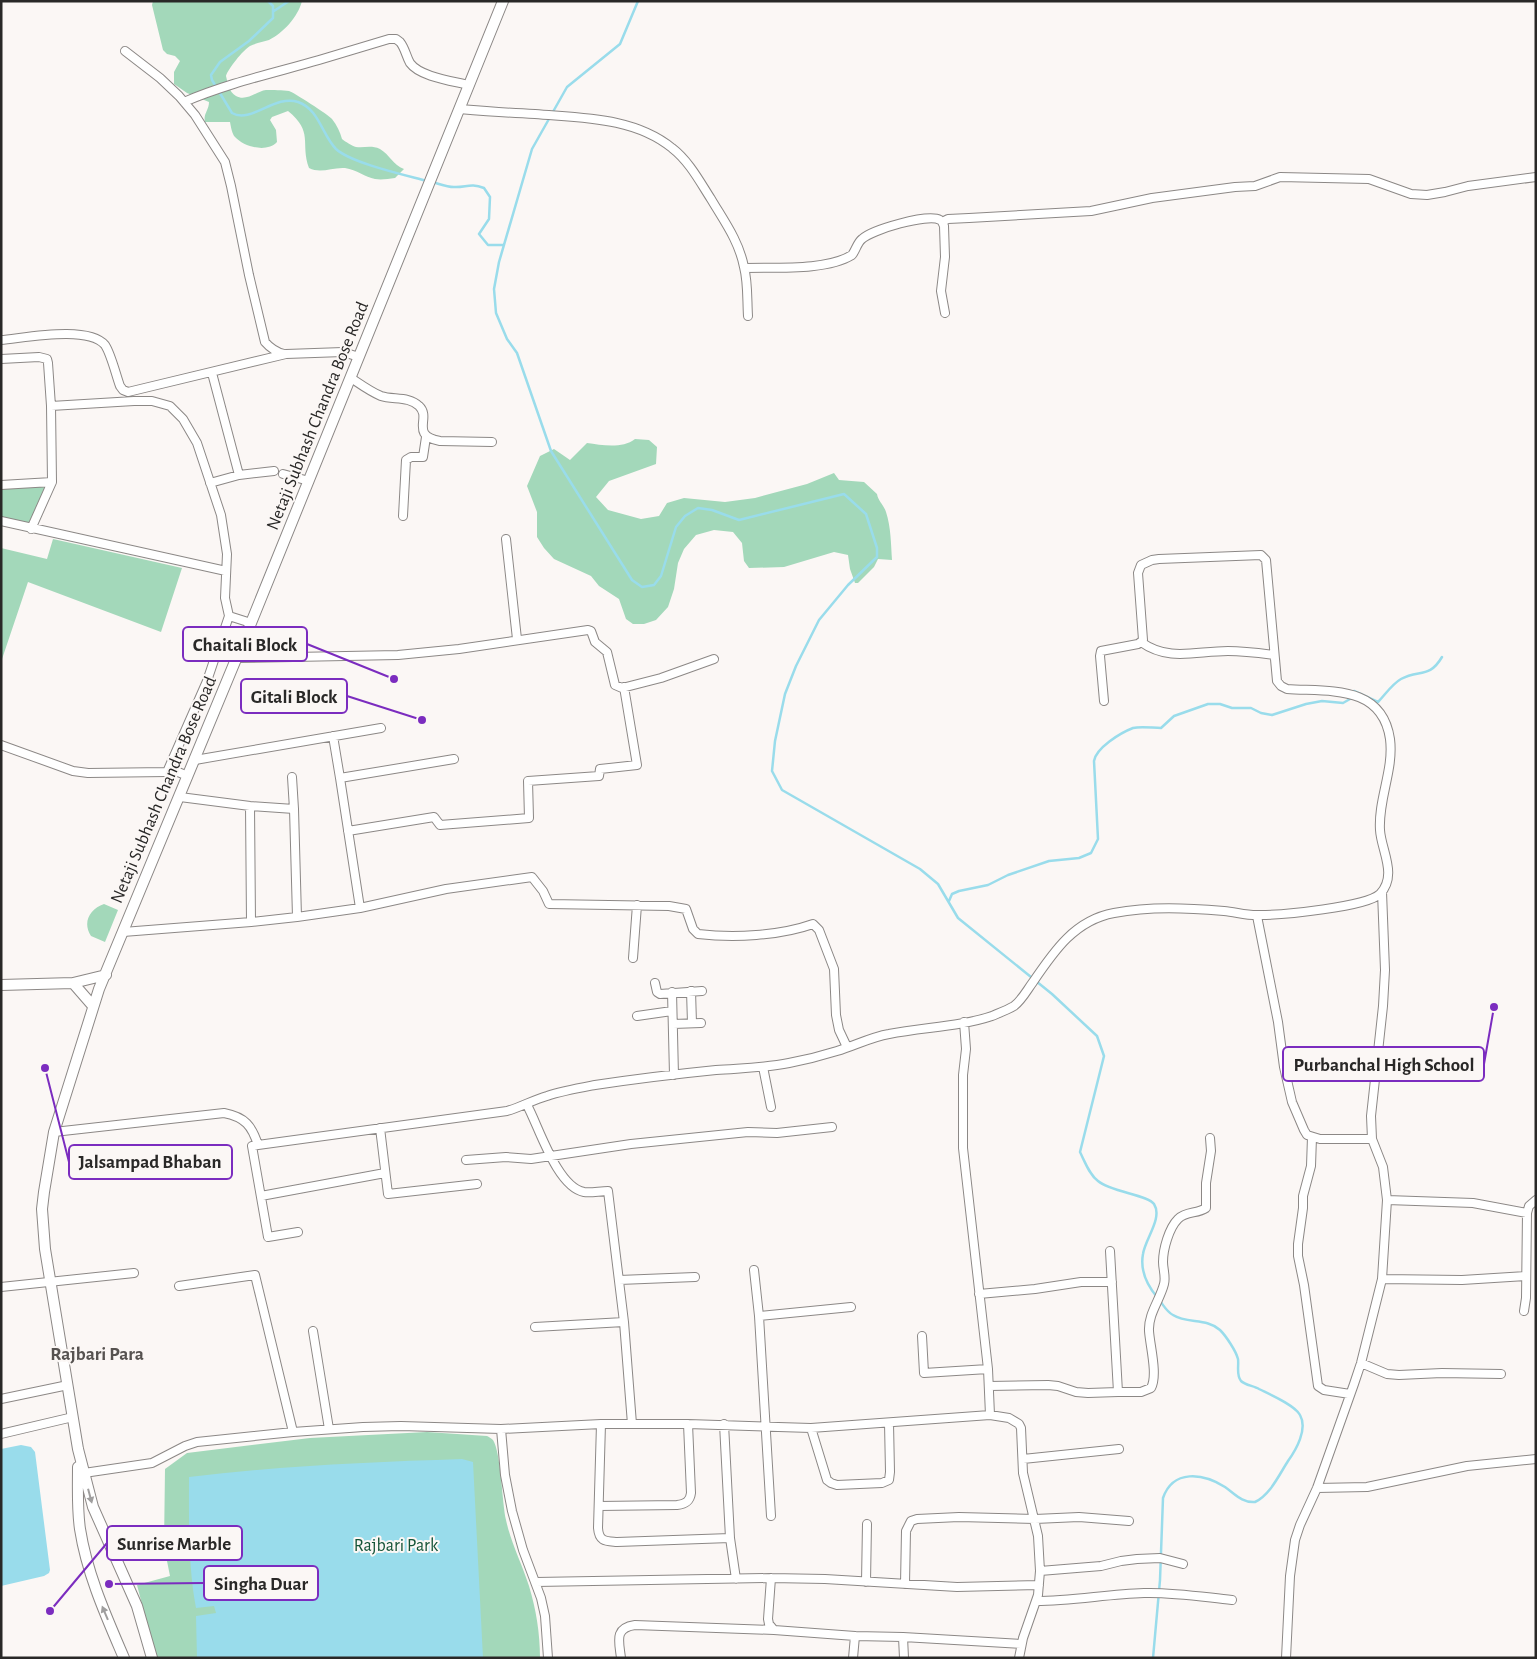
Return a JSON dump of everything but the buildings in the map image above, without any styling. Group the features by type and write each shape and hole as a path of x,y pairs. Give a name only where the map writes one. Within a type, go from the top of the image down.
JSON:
{"street":[{"name":"Netaji Subhash Chandra Bose Road","path":"152,1658 137,1606 93,1507 78,1449 45,1249 42,1209 54,1132 93,1006 309,482 502,1"},
{"path":"184,102 212,90 389,39 396,39 400,42 411,64 420,71 430,76 469,85"},
{"path":"125,51 160,78 184,102 195,115 225,162 232,186 249,275 269,359"},
{"path":"459,109 610,121 631,127 672,147 684,158 731,231 745,268 748,316"},
{"path":"942,222 948,219 1091,211 1152,198 1255,186 1280,177 1369,179 1411,194 1427,195 1468,186 1536,177"},
{"path":"745,268 810,266 828,263 850,257 862,238 895,224 937,219 944,226 945,258 941,291 945,313"},
{"path":"1,340 68,334 93,337 106,347 122,388 132,392 286,354"},
{"path":"265,342 270,349 278,353 343,352 359,357"},
{"path":"1,359 39,357 47,359 52,406 52,482 31,528"},
{"path":"212,373 239,475"},
{"path":"350,378 382,396 410,401 419,405 422,411 423,428 426,437 423,457 410,457 406,460 403,516"},
{"path":"52,406 134,400 152,401 170,406 188,426 196,443 221,515 227,554 225,598 229,616 207,681 167,772"},
{"path":"426,437 440,441 492,442"},
{"path":"210,484 239,475 274,472"},
{"path":"283,474 309,482"},
{"path":"1,485 52,482"},
{"path":"1,521 226,571"},
{"path":"506,539 517,640"},
{"path":"1141,642 1143,635 1138,573 1142,565 1158,559 1261,555 1266,560 1277,681 1287,689 1345,692 1358,696 1373,705 1381,713 1388,728 1391,756 1380,821 1380,832 1388,867 1386,882 1382,892 1385,970 1384,1006 1371,1111 1372,1139 1383,1167 1387,1200 1382,1279 1361,1363 1317,1488 1300,1525 1292,1554 1286,1658"},
{"path":"229,616 251,623"},
{"path":"237,658 398,655 459,649 588,630 591,631 595,642 607,652 615,685 624,687 661,678 714,659"},
{"path":"1104,701 1101,651 1141,642 1156,651 1174,655 1229,651 1274,655"},
{"path":"348,831 434,817 440,825 529,818 528,781 599,776 600,769 637,764 624,687"},
{"path":"195,760 381,728"},
{"path":"333,736 360,908"},
{"path":"1,745 73,771 88,773 178,772 188,776"},
{"path":"340,778 454,759"},
{"path":"292,777 297,917"},
{"path":"180,797 250,806 294,808"},
{"path":"250,806 251,922"},
{"path":"123,932 297,917 360,908 446,889 532,877 543,892 548,904 669,906 686,909 693,929 698,934 757,935 784,932 813,924 819,930 834,968 836,1015 839,1030 847,1047"},
{"path":"298,1232 268,1237 252,1146 479,1116 507,1111 550,1095 594,1086 674,1075 762,1068 817,1057 885,1034 988,1017 1012,1007 1020,1000 1039,973 1073,932 1098,916 1129,910 1187,908 1237,912 1257,916 1347,905 1373,898 1382,892"},
{"path":"634,958 637,905"},
{"path":"1257,916 1278,1022 1284,1067 1292,1102 1304,1130 1312,1137 1320,1139 1372,1139"},
{"path":"1,985 73,983 106,975"},
{"path":"73,983 93,1006"},
{"path":"655,983 656,992 660,994 702,990"},
{"path":"691,991 692,1023"},
{"path":"672,992 674,1075"},
{"path":"637,1016 672,1012"},
{"path":"964,1022 966,1049 963,1075 962,1140 988,1369 990,1415"},
{"path":"673,1024 701,1023"},
{"path":"762,1068 771,1107"},
{"path":"527,1105 550,1157 563,1177 573,1187 584,1192 608,1191 624,1322 632,1424"},
{"path":"54,1132 224,1113 236,1116 246,1122 254,1131 258,1145"},
{"path":"466,1160 506,1157 531,1159 617,1145 748,1132 777,1133 832,1127"},
{"path":"380,1128 388,1194 477,1184"},
{"path":"1312,1137 1311,1166 1303,1196 1298,1256 1318,1386 1324,1390 1350,1394"},
{"path":"988,1386 1048,1385 1082,1393 1145,1392 1153,1385 1154,1377 1149,1330 1151,1316 1165,1281 1164,1250 1174,1224 1184,1215 1206,1208 1206,1183 1211,1151 1210,1138"},
{"path":"261,1196 385,1173"},
{"path":"1387,1200 1461,1202 1527,1213"},
{"path":"1524,1311 1526,1298 1527,1213 1529,1206 1536,1200"},
{"path":"1110,1251 1118,1392"},
{"path":"754,1270 759,1316 772,1516"},
{"path":"1,1287 134,1273"},
{"path":"179,1286 255,1275 293,1432"},
{"path":"1382,1279 1462,1280 1526,1276"},
{"path":"619,1280 695,1277"},
{"path":"979,1294 1035,1289 1081,1282 1112,1282"},
{"path":"759,1316 851,1307"},
{"path":"535,1327 624,1322"},
{"path":"313,1331 329,1429"},
{"path":"922,1336 924,1374 988,1369"},
{"path":"1361,1363 1387,1374 1399,1375 1464,1372 1501,1374"},
{"path":"1,1399 68,1385"},
{"path":"84,1473 152,1463 197,1442 329,1429 402,1426 501,1428 601,1424 724,1424 811,1428 990,1415 1009,1418 1019,1424 1022,1434 1025,1480 1040,1548 1039,1585 1036,1601 1021,1644 1019,1658"},
{"path":"1,1434 73,1417"},
{"path":"811,1428 825,1476 831,1484 882,1483 886,1482 890,1476 889,1423"},
{"path":"601,1424 598,1534 605,1541 730,1538"},
{"path":"599,1506 683,1504 688,1501 691,1493 688,1424"},
{"path":"724,1424 730,1538 736,1579"},
{"path":"501,1428 505,1475 512,1511 523,1550 536,1582 544,1609 548,1658"},
{"name":"Netaji Subhash Chandra Bose Road","path":"78,1449 78,1500 82,1538 98,1596 124,1658"},
{"path":"1023,1459 1119,1449"},
{"path":"1317,1488 1367,1487 1468,1466 1536,1459"},
{"path":"906,1584 906,1531 911,1521 917,1519 1079,1517 1129,1520"},
{"path":"866,1582 867,1524"},
{"path":"1040,1571 1100,1566 1121,1561 1163,1559 1184,1564"},
{"path":"536,1582 771,1578 825,1579 957,1587 1039,1585"},
{"path":"771,1578 768,1619 769,1624 774,1630"},
{"path":"1036,1601 1061,1601 1097,1596 1156,1593 1232,1600"},
{"path":"621,1658 620,1632 624,1627 635,1624 1021,1644"},
{"path":"853,1658 855,1636"},
{"path":"903,1638 904,1658"}],"green space":[{"path":"153,1 302,1 297,13 285,29 269,40 250,46 236,60 226,76 230,90 240,98 266,90 289,91 332,119 342,139 356,147 380,149 404,169 395,178 380,179 371,178 345,168 313,170 309,168 304,132 296,118 288,111 272,117 270,120 276,130 277,142 262,148 250,146 239,141 233,134 230,122 205,122 209,102 187,93 174,84 174,72 180,61 163,50 152,5"},
{"path":"635,439 649,440 657,447 656,464 609,481 596,497 608,510 641,519 659,516 667,503 684,498 725,502 755,498 807,484 834,473 839,480 864,482 877,494 888,518 892,560 878,559 874,567 858,583 855,583 850,569 848,555 834,552 784,567 749,568 744,561 742,543 733,532 714,530 696,535 684,549 678,563 674,589 668,607 656,620 644,624 633,624 626,619 619,599 599,586 591,576 554,559 544,548 537,537 537,512 527,486 540,456 554,449 570,460 587,443 618,445"},
{"path":"52,482 31,529 1,521 1,485"},
{"path":"53,539 182,568 161,632 28,582 1,662 1,548 47,559"},
{"path":"104,904 118,910 105,942 91,936 87,926 91,913"},
{"name":"Rajbari Park","path":"427,1432 487,1436 493,1440 496,1446 506,1520 534,1603 540,1658 156,1658 137,1585 170,1576 164,1546 165,1469 187,1453 310,1438"}],"water":[{"path":"21,1445 31,1447 35,1452 50,1570 44,1576 1,1586 1,1449"},
{"name":"Rajbari Park","path":"462,1459 473,1462 483,1658 197,1658 196,1616 216,1613 214,1606 196,1608 190,1559 189,1477 326,1465"}],"waterway":[{"path":"268,1 273,6 273,18 249,41 220,62 211,75 212,80 232,113 247,115 281,102 298,102 311,110 331,143 343,154 379,168 427,181"},
{"path":"274,11 289,1"},
{"path":"638,1 620,44 567,87 532,149 499,262 494,289 496,313 507,339 517,353 551,451 632,580 642,587 654,585 661,576 676,527 685,516 698,508 712,510 739,520 844,494 866,514 877,548 877,557 848,585 819,620 796,666 785,694 775,741 772,771 782,790 920,869 938,884 958,918 1052,994 1097,1036 1104,1056 1080,1152 1090,1171 1098,1181 1111,1188 1145,1198 1154,1204 1156,1210 1155,1222 1144,1248 1142,1260 1147,1282 1157,1297"},
{"path":"432,182 450,187 472,185 484,188 490,197 489,219 479,234 488,245 503,245"},
{"path":"949,901 952,894 959,891 988,885 1008,875 1049,861 1079,858 1091,853 1098,839 1094,761 1104,746 1128,730 1140,727 1161,728 1174,716 1208,704 1220,704 1232,708 1251,708 1261,713 1272,715 1322,701 1343,703 1350,699 1354,691 1378,702 1398,681 1407,676 1428,671 1442,657"},
{"path":"1153,1658 1160,1580 1163,1498 1168,1489 1181,1478 1198,1477 1216,1482 1242,1500 1255,1502 1270,1490 1278,1478 1300,1439 1303,1427 1300,1415 1293,1407 1241,1381 1237,1356 1220,1330 1203,1322 1179,1318 1169,1312 1160,1301"}],"place":[{"name":"Chaitali Block","path":"394,679"},
{"name":"Gitali Block","path":"422,720"},
{"name":"Purbanchal High School","path":"1494,1007"},
{"name":"Jalsampad Bhaban","path":"45,1068"},
{"name":"Singha Duar","path":"109,1584"},
{"name":"Sunrise Marble","path":"50,1611"}],"district":[{"name":"Rajbari Para","path":"97,1354"}]}
